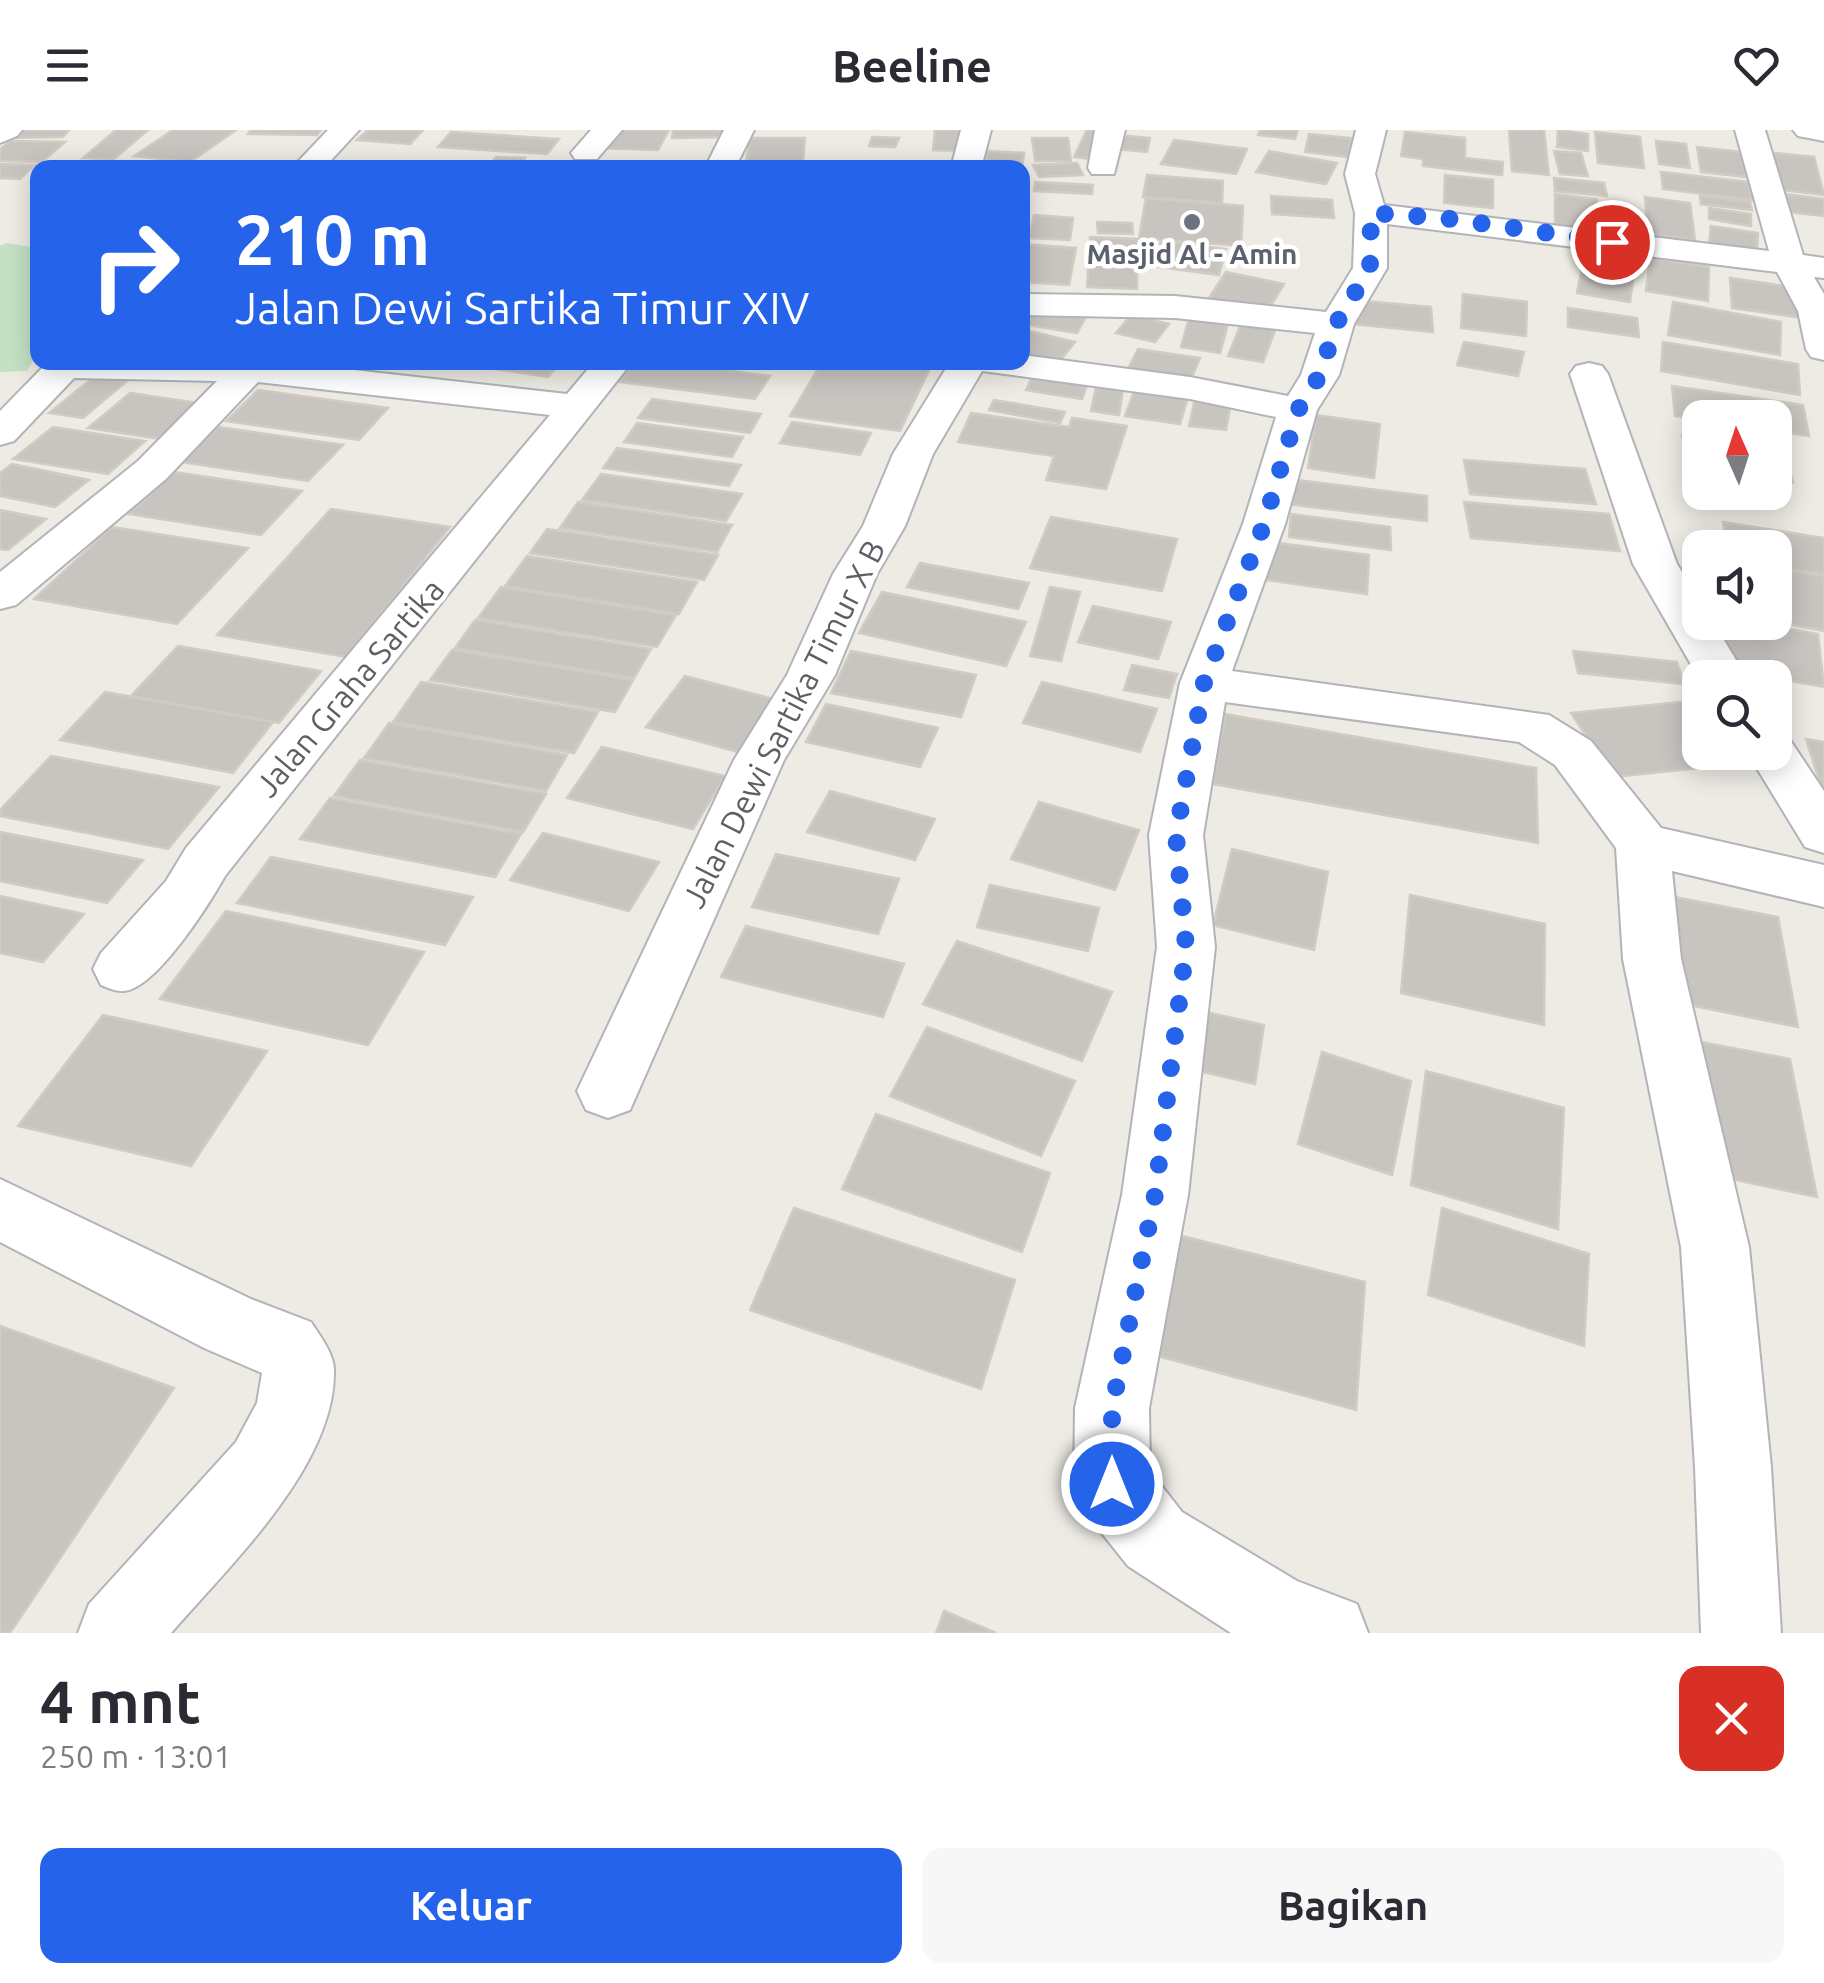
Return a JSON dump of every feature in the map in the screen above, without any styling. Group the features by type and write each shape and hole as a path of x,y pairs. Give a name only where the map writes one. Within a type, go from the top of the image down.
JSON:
{"street":[{"path":"0,134 7,130"},
{"path":"315,160 344,130"},
{"path":"586,152 607,130"},
{"path":"724,160 738,130"},
{"path":"968,160 976,130"},
{"path":"1104,168 1110,130"},
{"path":"1291,1627 1155,1539 1112,1484 1112,1408 1155,1195 1186,947 1176,835 1204,683 1264,524 1298,410 1320,375 1336,324 1370,268 1371,213 1360,174 1371,130"},
{"path":"1750,130 1789,264 1816,311 1824,349"},
{"path":"1808,130 1824,132"},
{"path":"1371,213 1444,218 1824,268"},
{"path":"1030,304 1175,308 1336,324"},
{"path":"1030,367 1190,388 1298,410"},
{"path":"0,433 61,370"},
{"path":"0,595 152,470 249,370 357,371 579,408"},
{"name":"Jalan Graha Sartika","path":"122,969 186,896 206,862 608,370"},
{"name":"Jalan Dewi Sartika Timur X B","path":"608,1091 758,760 810,675 855,574 884,526 913,454 964,370"},
{"path":"1589,374 1655,564 1712,660"},
{"path":"1204,683 1531,726 1573,753 1644,844 1652,958 1715,1246 1734,1467 1741,1633"},
{"path":"1784,770 1824,833"},
{"path":"1644,844 1824,886"},
{"path":"0,1209 229,1324 286,1347 299,1367 292,1411 263,1470 118,1633"}],"green space":[{"path":"7,243 30,247 27,371 0,372 0,246"}],"building":[{"path":"20,130 69,130 63,137 13,138"},
{"path":"116,130 148,130 114,159 83,158"},
{"path":"173,130 236,130 193,160 134,156"},
{"path":"251,130 321,130 317,135 248,134"},
{"path":"368,130 423,130 410,144 357,140"},
{"path":"611,130 669,130 658,150 600,148"},
{"path":"673,130 731,130 730,137 672,138"},
{"path":"935,130 968,130 968,151 933,150"},
{"path":"1087,130 1104,130 1090,159 1074,157"},
{"path":"1260,130 1298,130 1295,139 1258,135"},
{"path":"1509,130 1544,130 1549,175 1512,171"},
{"path":"1558,130 1588,134 1588,151 1557,147"},
{"path":"451,132 559,139 547,154 438,147"},
{"path":"1405,132 1465,138 1465,158 1503,162 1502,175 1423,166 1423,159 1401,156"},
{"path":"1595,132 1640,137 1644,168 1598,163"},
{"path":"1309,134 1351,138 1348,157 1305,152"},
{"path":"1117,135 1150,138 1147,152 1114,149"},
{"path":"872,137 899,138 895,147 869,146"},
{"path":"750,138 805,138 803,160 746,160"},
{"path":"1032,138 1068,138 1071,161 1035,161"},
{"path":"1174,140 1247,149 1236,174 1161,164"},
{"path":"10,141 65,142 44,160 30,162 0,161 0,149"},
{"path":"1656,141 1686,144 1690,168 1659,164"},
{"path":"1697,147 1741,152 1747,177 1701,172"},
{"path":"987,151 1024,153 1023,160 986,160"},
{"path":"1269,151 1337,163 1326,184 1256,172"},
{"path":"1554,151 1581,153 1588,176 1560,174"},
{"path":"1765,152 1814,157 1824,195 1773,189"},
{"path":"496,157 525,158 524,160 494,160"},
{"path":"1077,163 1083,175 1039,177 1033,165"},
{"path":"0,164 30,165 20,179 0,178"},
{"path":"1661,172 1748,182 1752,200 1663,189"},
{"path":"1147,175 1223,181 1222,203 1143,197"},
{"path":"1445,175 1493,180 1493,208 1444,203"},
{"path":"1554,178 1604,183 1607,196 1555,191"},
{"path":"1035,182 1093,185 1092,194 1034,191"},
{"path":"1775,193 1824,199 1824,216 1778,211"},
{"path":"1555,194 1597,199 1599,231 1555,225"},
{"path":"1271,196 1332,200 1334,218 1272,214"},
{"path":"1700,196 1750,202 1752,210 1701,204"},
{"path":"1645,197 1690,203 1695,240 1648,234"},
{"name":"Masjid Al - Amin","path":"1146,198 1243,206 1241,246 1139,238"},
{"path":"1709,208 1751,214 1751,226 1709,219"},
{"path":"1034,215 1073,218 1070,240 1030,238"},
{"path":"1097,222 1132,223 1133,234 1098,233"},
{"path":"1711,226 1758,233 1757,251 1709,244"},
{"path":"1090,237 1138,239 1137,289 1087,287"},
{"path":"1161,241 1226,249 1219,275 1152,266"},
{"path":"1030,245 1076,248 1069,285 1030,283"},
{"path":"1650,258 1709,267 1708,301 1646,291"},
{"path":"1583,263 1634,272 1630,302 1577,293"},
{"path":"1226,272 1284,284 1268,310 1209,298"},
{"path":"1730,278 1799,288 1803,318 1732,308"},
{"path":"1463,294 1527,302 1526,336 1461,328"},
{"path":"1352,300 1431,307 1433,332 1353,324"},
{"path":"1673,302 1781,322 1780,355 1668,335"},
{"path":"1568,308 1637,318 1639,337 1568,327"},
{"path":"1030,314 1087,315 1077,333 1030,325"},
{"path":"1131,315 1169,324 1155,342 1116,333"},
{"path":"1190,315 1229,320 1220,353 1181,347"},
{"path":"1242,322 1276,328 1263,362 1228,356"},
{"path":"1030,331 1075,342 1058,363 1030,356"},
{"path":"1464,342 1524,352 1518,376 1457,365"},
{"path":"1663,342 1798,364 1800,395 1661,371"},
{"path":"1138,349 1200,358 1191,379 1128,369"},
{"path":"501,370 554,370 548,377"},
{"path":"628,370 725,370 770,376 755,399 620,382"},
{"path":"817,370 929,370 900,431 790,416"},
{"path":"95,376 127,381 83,418 49,413"},
{"path":"1032,377 1087,385 1082,399 1026,390"},
{"path":"1672,386 1769,400 1682,400 1682,417 1675,416"},
{"path":"1096,387 1123,389 1119,415 1091,411"},
{"path":"1135,389 1188,397 1180,424 1125,416"},
{"path":"258,390 388,408 359,440 226,421"},
{"path":"130,393 205,404 166,440 88,428"},
{"path":"652,399 761,414 750,433 638,418"},
{"path":"1195,399 1231,403 1226,430 1189,426"},
{"path":"994,400 1065,412 1060,423 989,410"},
{"path":"1792,403 1803,405 1809,436 1792,434"},
{"path":"971,413 1069,427 1072,418 1127,426 1106,489 1046,480 1054,456 958,442"},
{"path":"1316,415 1380,424 1374,478 1308,468"},
{"path":"792,422 871,433 860,455 780,443"},
{"path":"637,423 743,437 732,457 624,442"},
{"path":"53,427 145,441 108,474 13,459"},
{"path":"218,427 343,445 308,481 181,462"},
{"path":"617,448 741,465 729,486 603,468"},
{"path":"1464,460 1585,469 1596,504 1470,494"},
{"path":"12,464 89,480 55,507 0,496 0,473"},
{"path":"174,472 302,491 261,535 129,514"},
{"path":"601,474 742,494 726,521 582,500"},
{"path":"1289,479 1427,496 1427,521 1286,504"},
{"path":"578,502 732,525 717,552 560,528"},
{"path":"1464,502 1609,514 1620,551 1471,538"},
{"path":"331,509 450,527 346,657 217,635"},
{"path":"0,510 46,519 8,550 0,549"},
{"path":"1291,514 1390,527 1391,550 1289,537"},
{"path":"1051,517 1177,539 1162,591 1030,568"},
{"path":"1723,522 1774,530 1724,530"},
{"path":"112,527 248,548 177,624 34,599"},
{"path":"547,529 718,555 704,580 530,553"},
{"path":"1792,533 1824,538 1824,574 1792,569"},
{"path":"1265,541 1369,555 1367,594 1260,579"},
{"path":"527,556 697,582 679,614 505,586"},
{"path":"920,563 1029,583 1018,609 907,587"},
{"path":"1792,571 1824,576 1824,631 1792,625"},
{"path":"501,587 676,615 657,647 478,618"},
{"path":"1050,587 1080,592 1061,661 1030,656"},
{"path":"882,592 1026,622 1006,666 859,633"},
{"path":"1093,606 1171,622 1158,659 1078,642"},
{"path":"475,620 651,649 634,678 455,648"},
{"path":"1792,629 1818,634 1824,687 1792,681 1792,660 1727,660 1724,640 1792,640"},
{"path":"178,646 321,671 279,723 131,696"},
{"path":"452,650 633,680 615,712 430,680"},
{"path":"851,651 976,675 961,717 831,693"},
{"path":"1573,651 1677,662 1682,684 1578,673"},
{"path":"1132,665 1177,674 1169,698 1124,690"},
{"path":"685,676 777,700 742,753 646,727"},
{"path":"421,682 598,712 574,753 393,722"},
{"path":"1042,682 1157,709 1140,752 1023,723"},
{"path":"105,692 273,722 233,773 60,740"},
{"path":"1682,702 1682,770 1614,777 1571,713"},
{"path":"826,704 938,728 920,767 806,742"},
{"path":"1225,714 1536,768 1538,843 1213,784"},
{"path":"389,723 567,755 546,791 364,758"},
{"path":"1806,739 1824,742 1824,792 1823,792"},
{"path":"602,747 725,776 693,829 567,798"},
{"path":"51,756 219,787 168,849 0,816 0,810"},
{"path":"360,760 546,794 523,832 334,796"},
{"path":"830,791 935,819 915,860 807,832"},
{"path":"330,798 521,834 495,877 300,839"},
{"path":"1039,802 1139,830 1115,890 1011,859"},
{"path":"0,832 143,860 107,903 0,881"},
{"path":"543,833 659,862 629,911 510,880"},
{"path":"1232,849 1328,872 1314,950 1213,925"},
{"path":"776,854 899,879 878,934 752,907"},
{"path":"271,857 473,897 445,945 237,903"},
{"path":"990,885 1099,908 1088,951 977,927"},
{"path":"1410,895 1545,924 1544,1025 1401,993"},
{"path":"1664,895 1778,917 1798,1027 1674,1002"},
{"path":"0,896 84,914 43,962 0,953"},
{"path":"226,911 424,952 368,1045 160,999"},
{"path":"746,926 904,964 883,1017 721,977"},
{"path":"957,941 1112,992 1082,1061 923,1004"},
{"path":"1201,1011 1264,1025 1255,1084 1190,1069"},
{"path":"103,1015 267,1051 191,1166 18,1126"},
{"path":"927,1027 1075,1081 1041,1156 890,1096"},
{"path":"1701,1042 1790,1059 1817,1197 1721,1177"},
{"path":"1322,1052 1411,1081 1392,1175 1298,1144"},
{"path":"1426,1071 1564,1108 1558,1229 1411,1185"},
{"path":"876,1114 1050,1173 1022,1252 842,1189"},
{"path":"794,1208 1015,1280 981,1389 750,1310"},
{"path":"1442,1208 1589,1254 1584,1346 1428,1295"},
{"path":"1178,1235 1365,1282 1356,1410 1158,1356"},
{"path":"0,1326 174,1388 10,1633 0,1633"},
{"path":"944,1611 996,1633 936,1633"}],"place":[{"name":"Masjid Al - Amin","path":"1192,222"}],"route":[{"path":"1112,1484 1112,1408 1155,1195 1186,947 1176,835 1204,683 1264,524 1298,410 1320,375 1336,324 1370,268 1371,213 1444,218 1612,242"}]}
